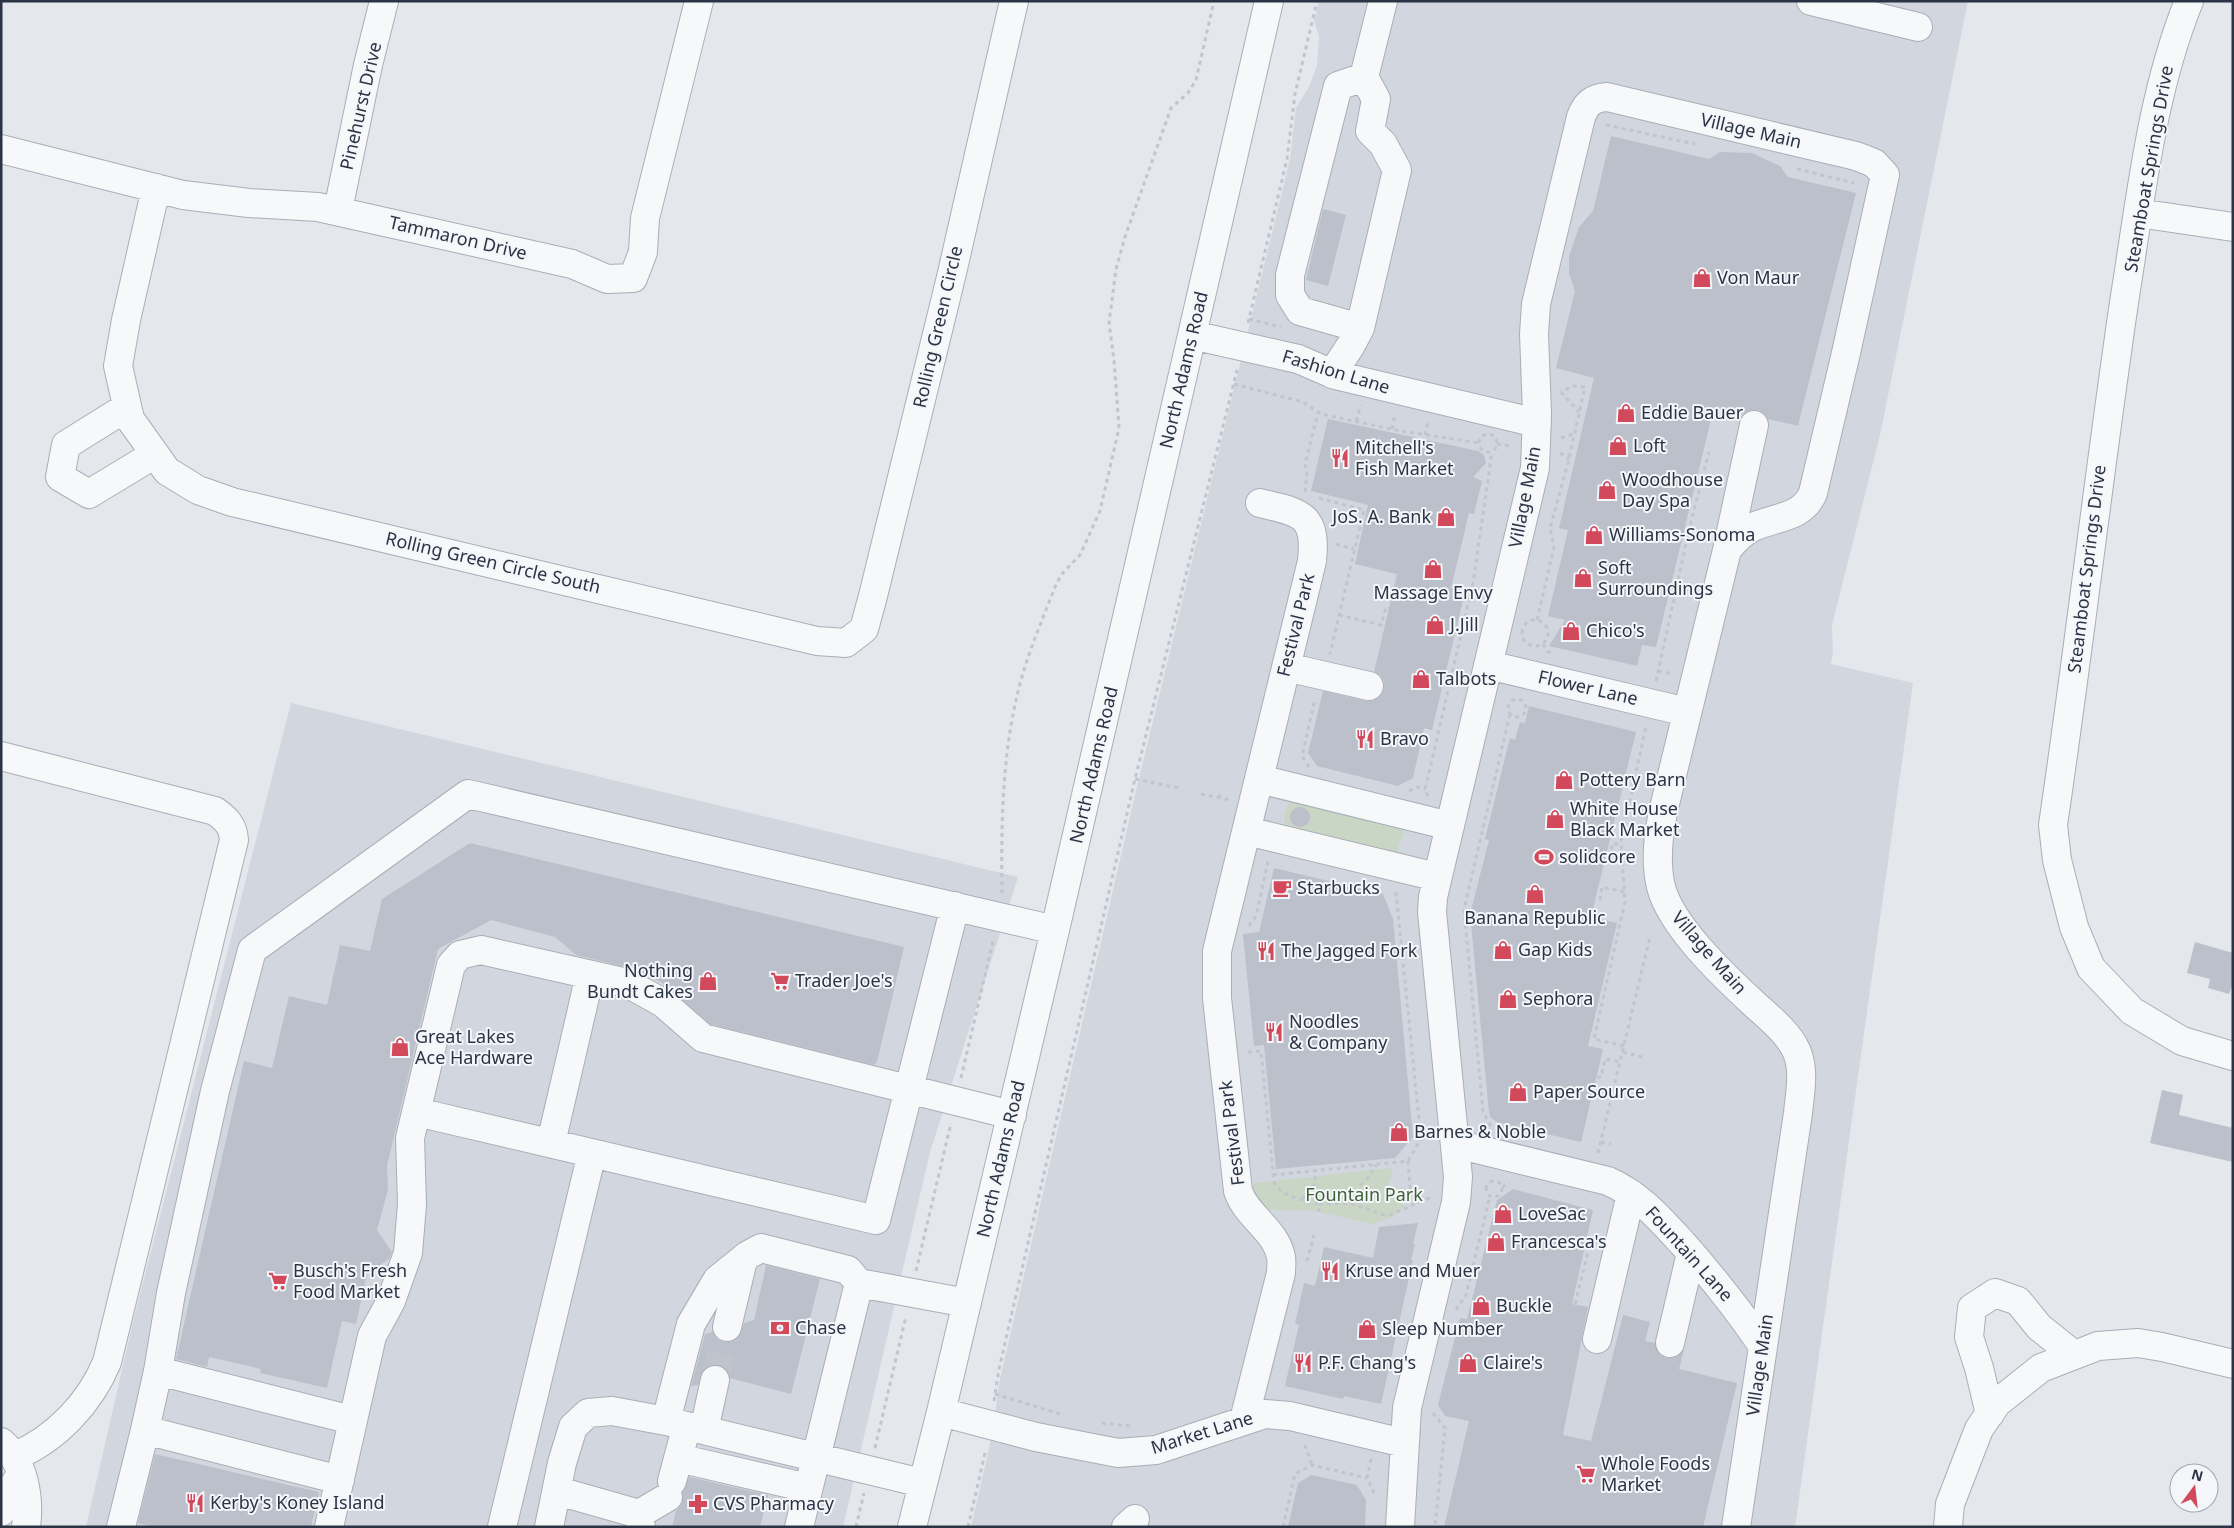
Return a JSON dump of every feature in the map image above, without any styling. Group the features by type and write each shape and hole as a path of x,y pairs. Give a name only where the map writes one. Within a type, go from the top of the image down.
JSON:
{"street":[{"name":"Pinehurst Drive","path":"338,210 368,65 384,1"},
{"name":"Tammaron Drive","path":"1,149 184,194 249,203 338,210 572,264 607,279 633,278 643,252 645,218 699,1"},
{"name":"Rolling Green Circle","path":"846,643 864,629 873,596 952,273 1014,1"},
{"name":"North Adams Road","path":"912,1527 1012,1115 1269,1"},
{"path":"1332,374 1360,328 1397,170 1383,144 1370,131 1376,99 1364,77 1383,1"},
{"path":"1811,1 1918,27"},
{"name":"Steamboat Springs Drive","path":"2189,1 2175,35 2161,86 2138,213 2105,435 2053,825 2057,860 2074,927 2091,968 2132,1011 2182,1041 2233,1056"},
{"path":"1360,328 1300,312 1290,294 1290,275 1338,86 1364,77"},
{"name":"Village Main","path":"1400,1527 1407,1408 1456,1202 1458,1176 1432,897 1534,468 1537,423 1534,334 1536,304 1581,117 1591,101 1598,98 1616,99 1856,156 1874,163 1884,175 1882,195 1809,502 1801,509 1754,527 1742,534 1726,550 1660,827 1657,857 1662,888 1668,904 1688,935 1731,982 1781,1030 1795,1048 1801,1068 1798,1114 1736,1527"},
{"name":"Rolling Green Circle South","path":"156,188 126,320 118,366 130,419 167,471 198,490 232,502 817,642 846,643"},
{"path":"2138,213 2233,227"},
{"name":"Fashion Lane","path":"1192,335 1298,359 1332,374 1537,423"},
{"path":"127,406 66,445 60,477 89,494 155,454"},
{"path":"1726,550 1754,425"},
{"name":"Festival Park","path":"1244,1420 1281,1272 1281,1257 1270,1233 1250,1214 1241,1202 1238,1191 1216,998 1217,950 1312,561 1313,535 1305,518 1296,513 1260,503"},
{"name":"Flower Lane","path":"1488,665 1687,712"},
{"path":"1286,667 1369,686"},
{"path":"1,756 215,811 228,820 233,830 234,840 107,1362 100,1380 80,1408 36,1448 12,1457"},
{"path":"1259,780 1450,826"},
{"path":"121,1527 158,1370 171,1294 215,1092 252,950 468,794 1055,930"},
{"path":"1247,831 1437,878"},
{"path":"417,1112 876,1220 955,906"},
{"path":"329,1527 372,1336 391,1301 408,1253 412,1204 410,1138 451,966 460,955 481,950 627,984 663,1002 703,1038 1012,1115"},
{"path":"551,1143 590,975"},
{"name":"Fountain Lane","path":"1456,1144 1608,1181 1631,1194 1656,1214 1691,1253 1730,1298 1762,1345"},
{"path":"502,1527 592,1153"},
{"path":"1597,1339 1631,1194"},
{"path":"558,1491 640,1520 673,1479 686,1426 691,1324 717,1280 761,1248 848,1270 859,1283 967,1304"},
{"path":"1670,1343 1691,1253"},
{"path":"727,1327 743,1260"},
{"path":"799,1527 859,1283"},
{"path":"1990,1414 1980,1368 1969,1337 1972,1308 1995,1293 2018,1301 2039,1327 2074,1355"},
{"path":"1948,1527 1950,1504 1979,1429 1997,1403 2041,1368 2098,1346 2138,1343 2233,1364"},
{"path":"158,1370 352,1420"},
{"path":"686,1426 715,1380"},
{"path":"549,1527 558,1491 562,1463 573,1427 588,1413 612,1410 922,1483"},
{"name":"Market Lane","path":"941,1412 1036,1437 1118,1453 1156,1450 1265,1414 1280,1414 1404,1443"},
{"path":"145,1430 340,1480"},
{"path":"1,1512 12,1457"},
{"path":"12,1457 27,1491 28,1512 26,1527"},
{"path":"673,1479 808,1488"}],"path":[{"path":"856,1527 999,917 1002,898 1003,811 1010,735 1021,681 1055,587 1061,575 1080,555 1100,510 1120,428 1109,322 1116,269 1125,237 1171,108 1188,93 1196,80 1214,1"},
{"path":"1248,323 1287,158 1296,94 1317,1"},
{"path":"1604,117 1606,125 1604,134"},
{"path":"1606,125 1689,144 1702,143"},
{"path":"1793,166 1805,172 1863,185"},
{"path":"994,1403 1001,1359 1135,779 1236,373"},
{"path":"1234,384 1294,399 1308,404 1318,413 1392,429 1479,443"},
{"path":"1537,620 1554,547 1550,528 1569,459 1585,387 1573,386 1561,392"},
{"path":"1557,389 1579,412"},
{"path":"1356,421 1361,405"},
{"path":"1392,429 1395,414"},
{"path":"1425,435 1428,422"},
{"path":"1492,452 1482,450 1479,443 1482,436 1488,434 1494,436 1497,444"},
{"path":"1569,459 1561,455 1558,445 1563,436 1574,434"},
{"path":"1497,444 1513,447"},
{"path":"1428,802 1425,790 1473,583 1492,452 1497,444"},
{"path":"1656,684 1689,530 1709,452"},
{"path":"1334,544 1354,550"},
{"path":"1677,588 1700,593"},
{"path":"1339,615 1381,625 1386,607 1389,608"},
{"path":"1537,620 1545,625 1549,633 1546,641 1535,646 1527,644 1522,633 1528,622 1537,620"},
{"path":"1658,671 1679,675"},
{"path":"1312,772 1302,756 1317,691"},
{"path":"1497,1130 1488,1124 1483,1112 1464,909 1510,714 1508,706 1511,701 1522,700 1526,708 1524,714 1519,717 1510,714"},
{"path":"1624,1046 1594,1039 1621,922 1625,892 1621,845 1647,723"},
{"path":"1135,779 1179,788"},
{"path":"1405,794 1417,787 1425,790"},
{"path":"1219,798 1221,790"},
{"path":"1201,794 1238,802"},
{"path":"1609,857 1612,843 1621,845"},
{"path":"1246,927 1253,923 1256,916 1270,854"},
{"path":"1600,900 1602,887 1625,892"},
{"path":"1402,892 1396,891 1421,1140"},
{"path":"1596,1161 1650,937"},
{"path":"1247,1043 1248,1052 1261,1051 1273,1175 1276,1186 1282,1192 1319,1204 1350,1202 1382,1214 1390,1215 1431,1197"},
{"path":"1623,1052 1642,1056"},
{"path":"1597,1076 1601,1077 1605,1059 1620,1062"},
{"path":"1599,1095 1612,1097"},
{"path":"1418,1204 1410,1187 1408,1161 1421,1140 1431,1130"},
{"path":"1601,1142 1611,1144"},
{"path":"1589,1150 1598,1152"},
{"path":"1273,1175 1408,1161"},
{"path":"1360,1185 1371,1175 1377,1164"},
{"path":"1302,1200 1314,1186 1316,1171"},
{"path":"1455,1311 1466,1295 1490,1196 1486,1189 1489,1182 1497,1181 1502,1187 1502,1192 1498,1196 1490,1196"},
{"path":"1502,1187 1517,1183"},
{"path":"1319,1204 1320,1212"},
{"path":"1575,1304 1589,1248 1595,1234"},
{"path":"1306,1269 1314,1235"},
{"path":"995,1394 1065,1416"},
{"path":"1432,1406 1433,1414 1445,1428 1435,1527"},
{"path":"1100,1423 1139,1426"},
{"path":"1304,1443 1312,1465"},
{"path":"968,1527 988,1444"},
{"path":"1373,1451 1367,1478 1376,1495 1376,1503"},
{"path":"1283,1527 1295,1474 1312,1465 1367,1478"}],"shaded area":[{"path":"1319,1 1968,1 1880,435 1832,625 1833,652 1831,664 1913,683 1795,1527 971,1527 991,1440 1000,1379 1134,799 1290,159 1296,108 1309,87 1317,66 1319,36 1314,21"},
{"path":"291,703 1018,877 930,1152 843,1527 86,1527 133,1322"}],"green space":[{"path":"1291,797 1406,826 1398,848 1399,855 1282,831 1285,820 1284,816"},
{"name":"Fountain Park","path":"1389,1168 1393,1171 1388,1185 1391,1198 1406,1206 1393,1216 1373,1224 1311,1210 1271,1210 1259,1204 1252,1187 1254,1183"}],"building":[{"name":"Von Maur","path":"1611,136 1709,159 1720,152 1752,153 1780,166 1788,177 1856,193 1798,426 1768,419 1764,413 1758,410 1750,410 1744,414 1714,407 1656,647 1642,645 1637,666 1549,646 1565,620 1548,616 1568,530 1559,528 1594,378 1556,368 1575,291 1569,274 1569,256 1579,227 1593,211"},
{"path":"1323,209 1346,215 1328,286 1306,280"},
{"path":"1328,419 1478,451 1484,455 1486,463 1473,477 1482,481 1474,514 1469,513 1451,588 1465,592 1432,730 1424,728 1413,778 1398,786 1317,766 1308,753 1323,691 1373,701 1380,697 1384,690 1384,681 1380,675 1374,672 1397,574 1355,564 1368,505 1311,491"},
{"path":"1529,706 1636,732 1591,917 1617,923 1588,1046 1603,1049 1581,1142 1497,1122 1490,1117 1489,1112 1470,914 1489,840 1485,839 1510,738 1515,740 1520,722 1525,723"},
{"path":"1300,807 1307,810 1310,817 1307,824 1300,827 1293,824 1290,817 1293,810"},
{"path":"470,843 904,947 877,1062 874,1065 710,1024 661,982 634,969 576,955 555,937 491,920 438,949 387,1166 388,1190 377,1230 392,1252 389,1259 367,1274 356,1324 342,1321 327,1388 260,1373 261,1369 209,1357 207,1367 176,1359 244,1061 272,1068 289,996 327,1005 340,945 370,951 382,899"},
{"path":"1274,868 1383,894 1393,919 1413,1137 1395,1158 1276,1169 1264,1045 1254,1046 1243,934 1259,932"},
{"path":"2195,942 2233,953 2233,983 2229,994 2208,988 2210,979 2187,973"},
{"path":"2162,1090 2183,1095 2179,1115 2233,1128 2233,1162 2150,1143"},
{"name":"Whole Foods Market","path":"1513,1189 1593,1210 1572,1304 1588,1307 1563,1435 1591,1441 1623,1315 1650,1322 1645,1341 1655,1343 1660,1355 1666,1358 1674,1358 1684,1350 1679,1369 1737,1383 1703,1527 1444,1527 1469,1421 1445,1416 1438,1405 1460,1318 1467,1319 1497,1200"},
{"path":"1418,1223 1413,1244 1415,1245 1411,1260 1413,1260 1381,1404 1344,1396 1343,1399 1285,1386 1299,1325 1295,1324 1304,1283 1315,1286 1324,1247 1373,1258 1379,1227"},
{"path":"766,1265 820,1279 791,1394 730,1378 726,1369 718,1365 710,1365 704,1369 698,1385 691,1386 705,1334 712,1332 717,1339 723,1342 731,1342 739,1337 744,1323 754,1320"},
{"path":"155,1454 319,1492 311,1527 153,1527 138,1523"},
{"path":"1311,1475 1357,1485 1366,1500 1365,1527 1288,1527 1298,1483"},
{"name":"CVS Pharmacy","path":"689,1477 768,1495 760,1527 672,1527 676,1511 682,1504 682,1492"}],"tunnel":[{"path":"715,1380 727,1327"}],"place":[{"name":"Von Maur","path":"1702,278"},
{"name":"Eddie Bauer","path":"1626,413"},
{"name":"Loft","path":"1618,446"},
{"name":"Mitchell's Fish Market","path":"1340,458"},
{"name":"Woodhouse Day Spa","path":"1607,490"},
{"name":"JoS. A. Bank","path":"1446,517"},
{"name":"Williams-Sonoma","path":"1594,535"},
{"name":"Massage Envy","path":"1433,569"},
{"name":"Soft Surroundings","path":"1583,578"},
{"name":"J.Jill","path":"1435,625"},
{"name":"Chico's","path":"1571,631"},
{"name":"Talbots","path":"1421,679"},
{"name":"Bravo","path":"1365,739"},
{"name":"Pottery Barn","path":"1564,780"},
{"name":"White House Black Market","path":"1555,819"},
{"name":"solidcore","path":"1544,857"},
{"name":"Starbucks","path":"1282,888"},
{"name":"Banana Republic","path":"1535,894"},
{"name":"Gap Kids","path":"1503,950"},
{"name":"The Jagged Fork","path":"1266,951"},
{"name":"Nothing Bundt Cakes","path":"708,981"},
{"name":"Trader Joe's","path":"780,981"},
{"name":"Sephora","path":"1508,999"},
{"name":"Noodles & Company","path":"1274,1032"},
{"name":"Great Lakes Ace Hardware","path":"400,1047"},
{"name":"Paper Source","path":"1518,1092"},
{"name":"Barnes & Noble","path":"1399,1132"},
{"name":"LoveSac","path":"1503,1214"},
{"name":"Francesca's","path":"1496,1242"},
{"name":"Kruse and Muer","path":"1330,1271"},
{"name":"Busch's Fresh Food Market","path":"278,1281"},
{"name":"Buckle","path":"1481,1306"},
{"name":"Chase","path":"780,1328"},
{"name":"Sleep Number","path":"1367,1329"},
{"name":"P.F. Chang's","path":"1303,1363"},
{"name":"Claire's","path":"1468,1363"},
{"name":"Whole Foods Market","path":"1586,1474"},
{"name":"Kerby's Koney Island","path":"195,1503"},
{"name":"CVS Pharmacy","path":"698,1504"}]}
